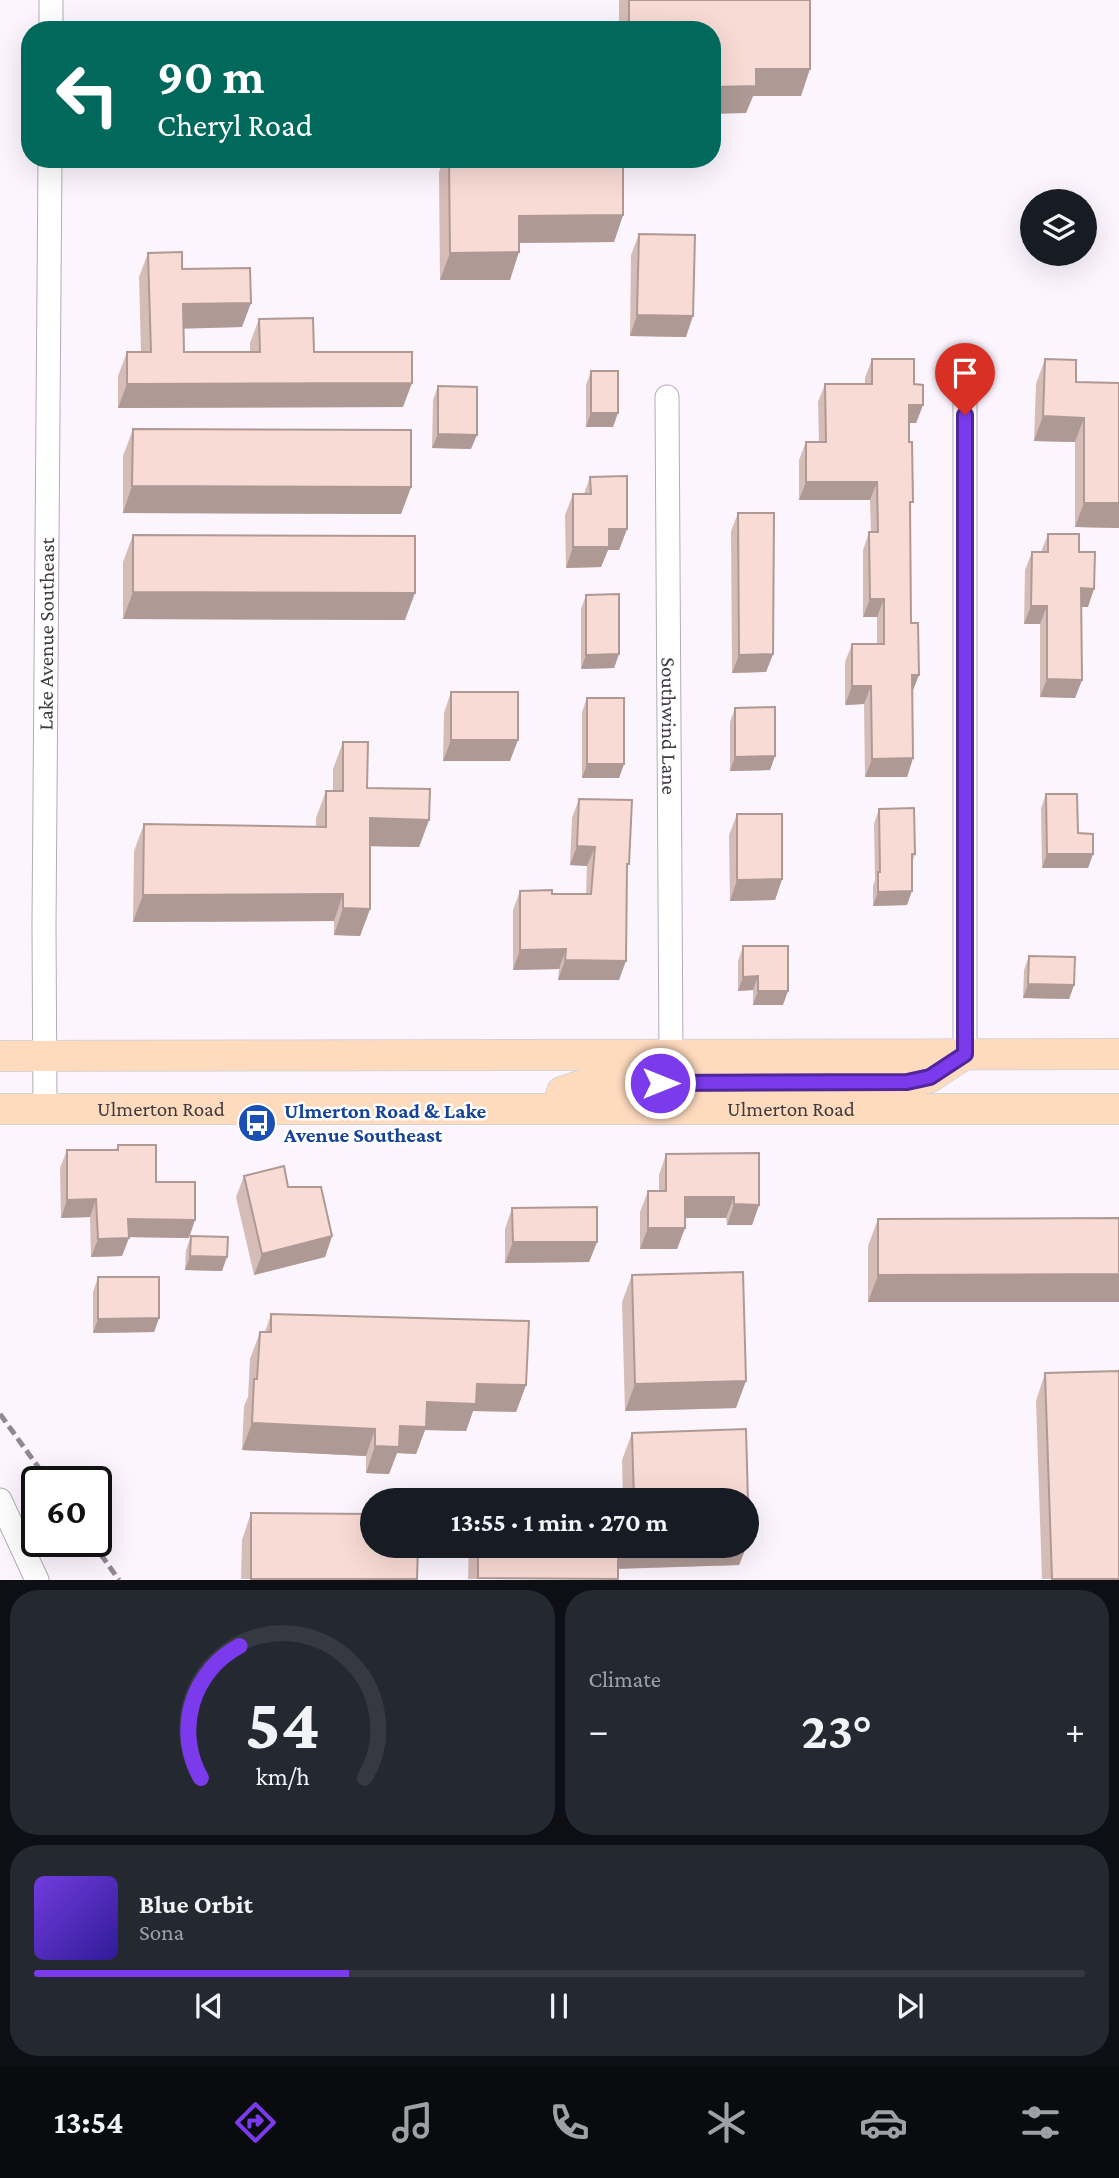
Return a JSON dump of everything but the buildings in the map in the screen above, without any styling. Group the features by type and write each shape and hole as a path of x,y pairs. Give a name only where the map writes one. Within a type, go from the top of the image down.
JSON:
{"main road":[{"path":"557,1108 562,1092 583,1085 907,1082 930,1077 965,1054"},
{"path":"0,1056 1119,1054"},
{"name":"Ulmerton Road","path":"0,1109 1119,1109"}],"street":[{"path":"51,0 51,21"},
{"name":"Lake Avenue Southeast","path":"45,1108 50,168"},
{"path":"965,388 965,1054"},
{"name":"Southwind Lane","path":"667,397 671,1055"},
{"path":"0,1500 37,1580"}],"railway":[{"path":"0,1414 37,1466"},
{"path":"103,1557 119,1580"}],"place":[{"name":"Ulmerton Road & Lake Avenue Southeast","path":"257,1123"}],"route":[{"path":"660,1083 907,1082 930,1077 965,1054 965,415"}]}
